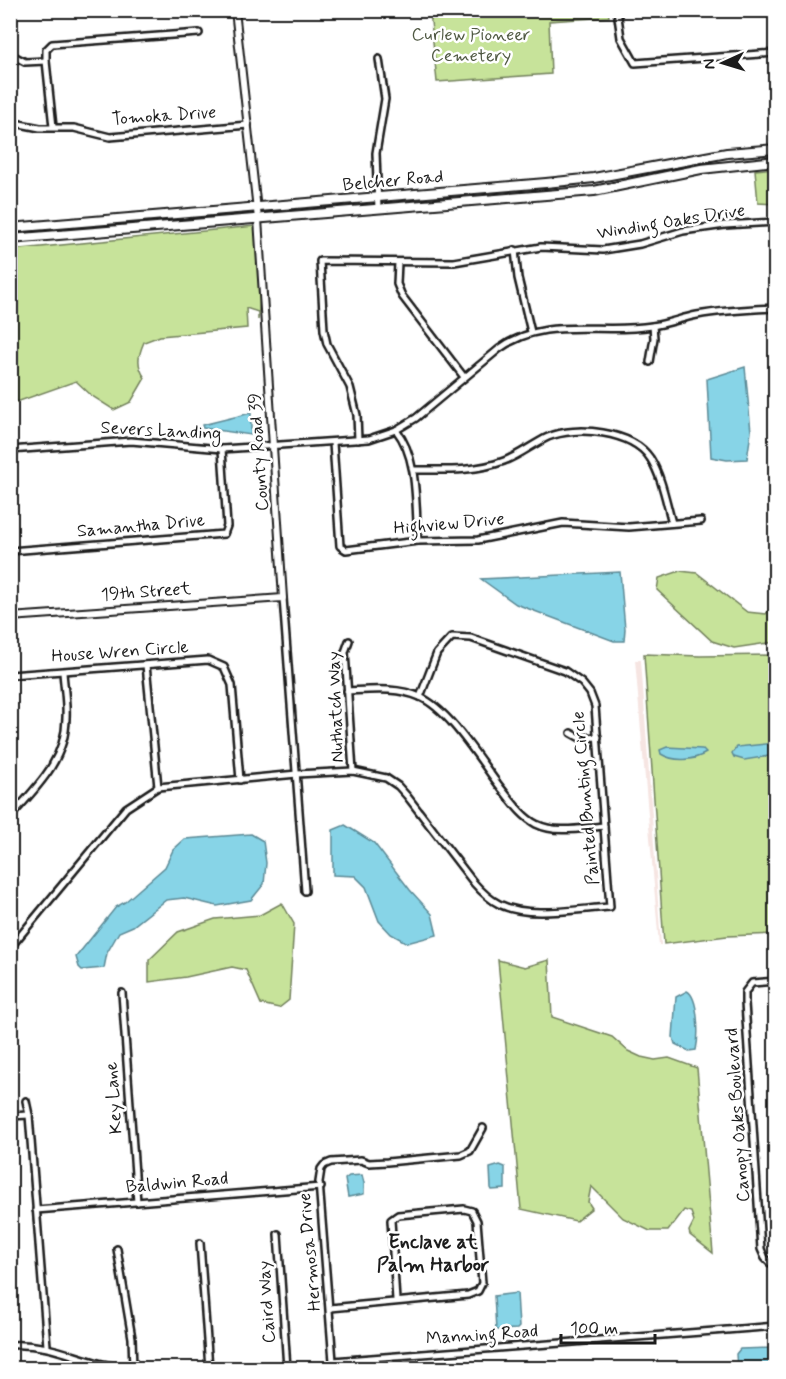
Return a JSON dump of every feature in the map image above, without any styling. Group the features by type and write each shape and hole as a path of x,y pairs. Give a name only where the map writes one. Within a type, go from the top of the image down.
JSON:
{"main road":[{"name":"Belcher Road","path":"10,228 594,178 697,158 776,149"},
{"name":"Belcher Road","path":"10,239 594,191 701,169 776,161"}],"street":[{"name":"County Road 39","path":"235,10 258,219 305,891"},
{"path":"617,10 621,38 635,63 776,53"},
{"path":"53,127 46,61 46,50 52,44 199,33"},
{"path":"10,54 25,62 46,61"},
{"path":"378,209 376,153 385,99 379,59"},
{"name":"Tomoka Drive","path":"10,122 40,128 74,128 110,137 248,125"},
{"name":"Winding Oaks Drive","path":"358,440 357,415 350,387 327,344 324,330 320,261 454,262 541,247 603,250 640,244 683,231 725,225 776,222"},
{"path":"515,250 518,278 531,332 551,328 605,330 653,326 720,311 776,308"},
{"path":"398,262 398,284 402,296 465,377"},
{"path":"650,362 654,338 653,326"},
{"name":"Severs Landing","path":"10,450 131,441 222,449 369,439 396,430 416,418 509,342 531,332"},
{"path":"396,430 408,448 413,470 418,541"},
{"path":"413,470 469,469 486,466 504,461 549,437 567,432 604,434 626,439 649,457 659,477 672,523"},
{"name":"Highview Drive","path":"333,442 340,546 346,550 418,541 478,540 563,523 629,526 701,521"},
{"name":"Samantha Drive","path":"10,551 224,534 227,526 222,449"},
{"name":"19th Street","path":"10,617 283,598"},
{"name":"Painted Bunting Circle","path":"353,771 386,778 398,786 474,883 484,894 499,904 528,912 610,907 595,706 590,693 578,678 565,671 471,638 452,637 438,653 420,697"},
{"name":"Nuthatch Way","path":"349,641 345,652 353,771"},
{"name":"House Wren Circle","path":"10,675 208,660 224,667 232,685 240,780"},
{"path":"146,664 158,787"},
{"path":"10,818 55,764 61,749 66,719 63,672"},
{"path":"348,691 383,689 420,697 434,706 451,721 498,783 536,824 554,829 604,826"},
{"path":"571,733 580,738 598,737"},
{"path":"10,948 126,808 158,787 353,771"},
{"name":"Canopy Oaks Boulevard","path":"776,981 752,983 745,992 745,1003 761,1249 770,1263 776,1263"},
{"name":"Key Lane","path":"122,993 137,1202"},
{"path":"26,1101 47,1346"},
{"path":"10,1116 29,1115"},
{"name":"Hermosa Drive","path":"337,1368 333,1361 319,1182 321,1169 331,1162 361,1160 378,1163 461,1155 470,1151 483,1128"},
{"name":"Baldwin Road","path":"36,1210 321,1187"},
{"path":"330,1308 468,1294 478,1291 482,1283 477,1221 472,1211 464,1209 398,1215 391,1220 396,1300"},
{"name":"Caird Way","path":"278,1234 287,1368"},
{"path":"200,1243 209,1368"},
{"path":"117,1249 132,1338 133,1368"},
{"name":"Manning Road","path":"333,1361 776,1326"},
{"path":"10,1345 47,1346 94,1366 128,1368"}],"shaded area":[{"path":"635,660 641,660 661,945 659,945"}],"green space":[{"name":"Curlew Pioneer Cemetery","path":"608,10 609,17 549,21 551,74 437,82 430,11"},
{"path":"775,168 775,204 758,203 755,170"},
{"path":"255,226 260,294 258,320 258,312 246,308 247,328 160,336 144,342 139,360 140,369 145,378 131,402 114,410 92,396 76,381 11,404 11,250"},
{"path":"680,571 697,573 747,612 766,614 775,602 775,642 734,648 712,641 657,590 659,578"},
{"path":"644,654 775,655 775,934 727,936 664,944"},
{"path":"282,903 294,924 289,1000 279,1008 261,1004 246,970 232,967 149,982 149,960 178,932 215,919 260,915"},
{"path":"498,960 525,967 549,960 552,1017 612,1037 628,1051 641,1057 655,1060 669,1058 697,1068 713,1253 690,1235 689,1231 694,1221 691,1212 684,1210 668,1231 650,1231 623,1218 591,1186 588,1202 592,1208 576,1221 521,1209"}],"water":[{"path":"745,367 751,432 747,459 727,460 711,457 707,379"},
{"path":"251,413 251,435 203,428 202,425"},
{"path":"620,572 624,641 614,641 516,604 481,579"},
{"path":"775,743 775,755 744,760 734,757 732,753 737,747"},
{"path":"667,747 702,749 706,753 684,760 661,754 660,750"},
{"path":"345,825 374,843 410,890 432,914 437,935 407,943 391,934 379,921 366,887 355,876 333,875 333,830"},
{"path":"251,834 263,841 266,863 264,884 251,900 217,906 184,898 166,900 133,926 119,932 107,953 104,968 82,970 79,967 76,957 116,907 125,902 165,867 173,850 185,839"},
{"path":"687,991 694,1001 698,1027 696,1050 689,1051 675,1044 673,1037 676,997"},
{"path":"500,1165 505,1167 505,1189 492,1190 490,1168"},
{"path":"362,1175 364,1194 348,1197 345,1179 349,1176"},
{"path":"517,1293 519,1327 496,1330 494,1296"},
{"path":"775,1348 775,1365 765,1368 737,1368 736,1354 740,1349"}],"district":[{"name":"Enclave at Palm Harbor","path":"433,1254"}]}
